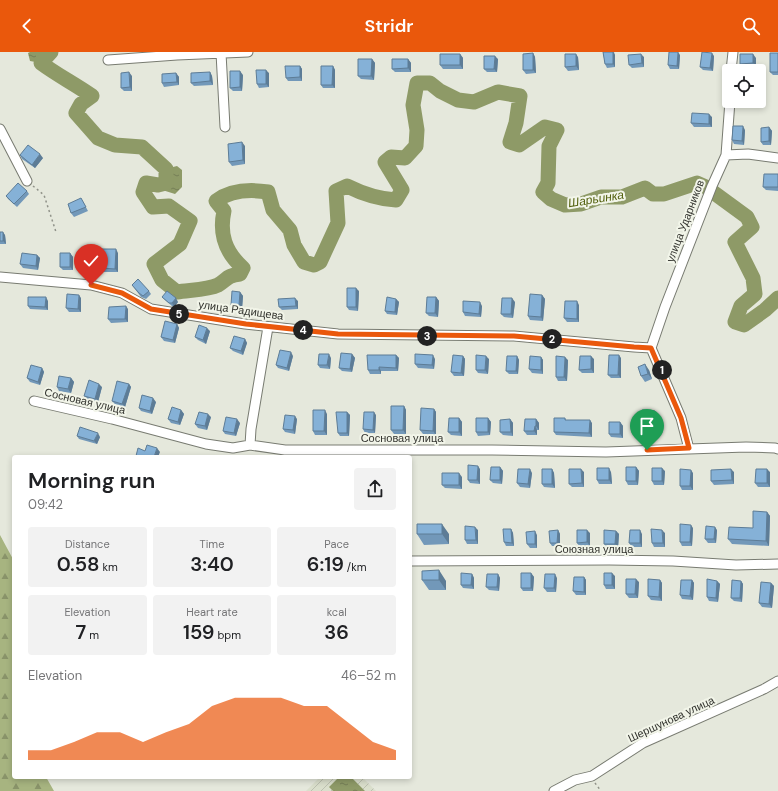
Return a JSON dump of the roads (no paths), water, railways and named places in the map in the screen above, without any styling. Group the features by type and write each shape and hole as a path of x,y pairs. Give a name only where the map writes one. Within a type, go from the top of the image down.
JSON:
{"street":[{"path":"108,60 248,52"},
{"path":"731,64 732,52"},
{"path":"221,53 224,126"},
{"name":"улица Ударников","path":"651,348 665,307 712,186 726,155 729,108"},
{"path":"0,129 27,181"},
{"path":"726,155 748,154 778,158"},
{"name":"улица Радищева","path":"0,277 91,285 122,293 151,309 268,326 338,334 514,336 651,348"},
{"path":"250,445 268,326"},
{"path":"651,348 681,418 689,448"},
{"name":"Сосновая улица","path":"34,401 112,418 206,444 233,448 250,445 285,450 492,450 606,452 689,448 746,447 777,449"},
{"name":"Союзная улица","path":"412,561 609,560 778,564"},
{"name":"Шершунова улица","path":"554,791 575,780 592,776 642,743 764,689 778,681"}],"water":[{"path":"47,52 51,59 46,64 30,61 28,53"},
{"path":"177,166 182,170 182,187 175,194 159,189 161,181 166,182 169,168"},
{"path":"337,779 353,779 365,791 333,791 329,787"}],"waterway":[{"name":"Шарьинка","path":"51,52 41,63 92,96 81,104 76,113 98,138 115,145 142,147 166,169 166,183 158,185 146,183 143,192 153,207 169,206 190,221 180,244 154,264 162,280 177,292 214,287 230,277 240,274 243,268 232,256 225,242 222,227 224,211 216,201 222,197 240,191 268,192 273,210 290,230 294,245 304,262 314,265 320,262 338,223 336,191 347,186 371,196 396,200 402,190 385,162 391,157 405,158 416,146 417,130 413,105 417,83 430,83 440,91 458,100 474,102 498,92 520,96 516,123 510,142 519,145 545,127 557,130 549,146 548,183 543,192 551,199 565,205 581,204 601,197 622,197 645,188 653,194 664,194 697,183 706,187 747,217 752,227 735,242 753,278 755,294 741,306 735,322 744,325 765,310 778,298"}]}
